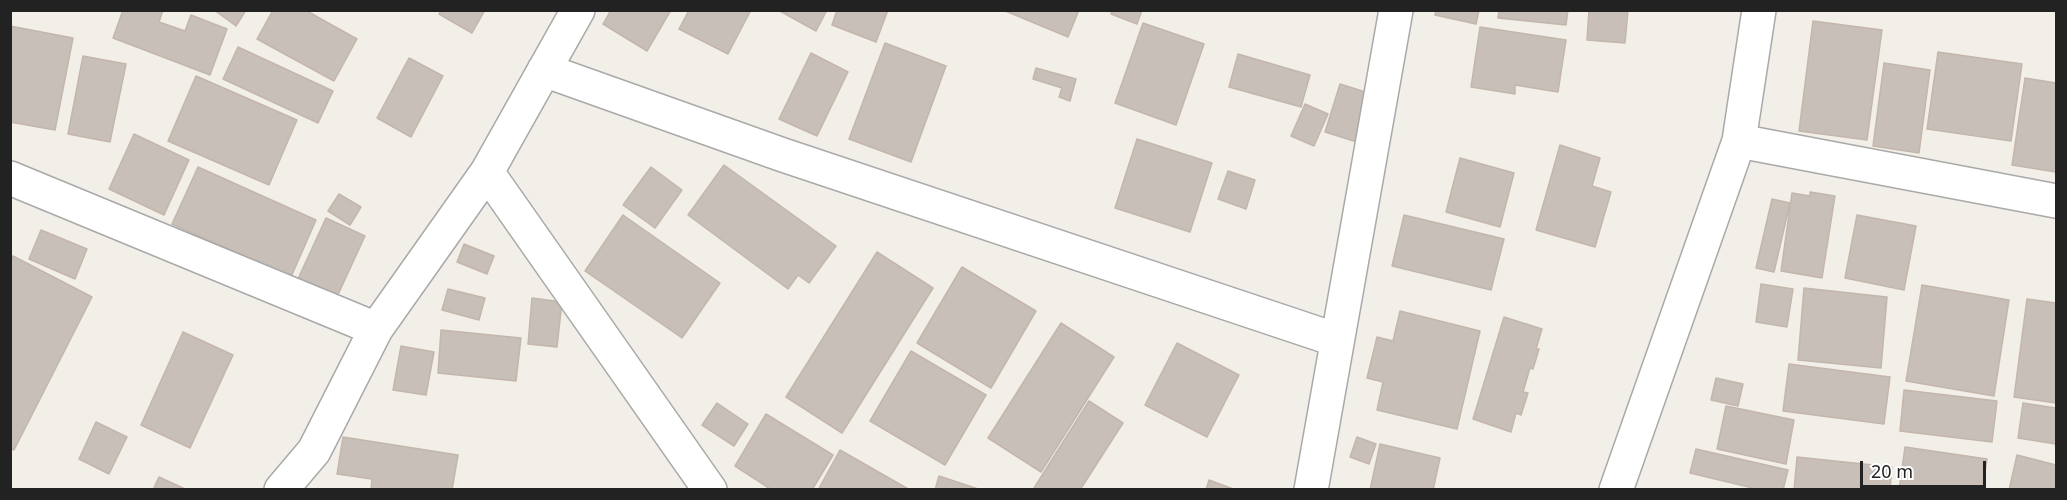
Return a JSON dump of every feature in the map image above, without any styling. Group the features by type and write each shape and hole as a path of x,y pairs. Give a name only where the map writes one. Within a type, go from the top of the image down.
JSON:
{"street":[{"path":"281,489 314,451 376,329 487,172 578,10"},
{"path":"1311,489 1396,10"},
{"path":"1616,489 1739,141 1759,10"},
{"path":"544,70 783,155 1337,340"},
{"path":"1739,141 2056,201"},
{"path":"487,172 710,489"},
{"path":"10,178 376,329"}],"building":[{"path":"123,10 163,10 159,22 185,31 191,15 227,29 210,75 113,38"},
{"path":"214,10 246,10 236,26"},
{"path":"273,10 305,10 357,39 334,81 257,39"},
{"path":"441,10 485,10 472,33 439,14"},
{"path":"611,10 671,10 647,51 603,24"},
{"path":"689,10 751,10 728,54 679,29"},
{"path":"778,10 827,10 816,31"},
{"path":"837,10 888,10 876,42 832,25"},
{"path":"1003,10 1079,10 1068,37"},
{"path":"1112,10 1142,10 1137,24 1111,14"},
{"path":"1436,10 1479,10 1476,24 1435,15"},
{"path":"1499,10 1568,10 1566,25 1498,18"},
{"path":"1589,10 1628,10 1625,43 1587,40"},
{"path":"1813,21 1882,30 1867,140 1799,131"},
{"path":"1143,23 1204,44 1176,125 1115,103"},
{"path":"10,26 73,38 55,130 10,122"},
{"path":"1480,27 1566,40 1558,92 1515,85 1515,94 1471,87"},
{"path":"885,43 946,66 911,162 849,139"},
{"path":"238,47 333,91 318,123 223,79"},
{"path":"1938,52 2022,64 2011,141 1927,129"},
{"path":"811,53 848,72 817,136 779,119"},
{"path":"1238,54 1310,75 1301,107 1229,87"},
{"path":"83,56 126,64 110,142 68,134"},
{"path":"409,58 443,76 411,137 377,118"},
{"path":"1884,63 1930,70 1919,153 1873,146"},
{"path":"1036,68 1076,79 1070,101 1059,97 1062,88 1033,79"},
{"path":"196,76 297,120 269,185 168,141"},
{"path":"2025,78 2056,83 2056,172 2012,165"},
{"path":"1340,84 1375,95 1360,143 1325,132"},
{"path":"1305,104 1328,114 1314,146 1291,136"},
{"path":"134,134 189,160 164,215 109,189"},
{"path":"1137,139 1212,163 1190,232 1115,208"},
{"path":"1560,145 1600,158 1592,186 1611,192 1595,247 1536,230"},
{"path":"1460,158 1514,173 1500,227 1446,212"},
{"path":"724,165 836,246 809,283 798,275 788,289 688,215"},
{"path":"198,167 316,220 291,277 172,224"},
{"path":"651,167 682,190 655,228 623,205"},
{"path":"1228,171 1255,180 1246,209 1218,199"},
{"path":"1810,192 1835,196 1822,278 1781,271 1792,193 1810,196"},
{"path":"339,194 361,207 350,225 328,211"},
{"path":"1772,199 1790,203 1774,272 1756,268"},
{"path":"623,215 720,283 682,338 585,271"},
{"path":"1404,215 1504,239 1491,290 1392,266"},
{"path":"1857,215 1916,226 1904,290 1845,278"},
{"path":"326,218 365,236 336,299 297,281"},
{"path":"41,230 87,249 75,279 29,259"},
{"path":"464,244 494,256 487,274 457,262"},
{"path":"877,252 933,288 842,433 786,397"},
{"path":"13,256 92,297 14,450 10,448 10,261"},
{"path":"962,267 1036,311 991,388 917,343"},
{"path":"1761,284 1793,289 1787,327 1756,322"},
{"path":"1922,285 2009,300 1994,396 1906,381"},
{"path":"1804,288 1887,297 1881,368 1798,360"},
{"path":"448,289 485,298 479,320 442,310"},
{"path":"532,298 562,302 557,347 528,344"},
{"path":"2027,299 2056,303 2056,403 2014,397"},
{"path":"1400,311 1480,331 1457,429 1377,410 1383,382 1367,378 1377,337 1393,341"},
{"path":"1504,317 1542,329 1533,369 1530,368 1523,392 1528,393 1521,415 1516,413 1511,432 1473,419"},
{"path":"1061,323 1114,357 1041,472 988,438"},
{"path":"441,330 521,338 516,381 438,373"},
{"path":"183,332 233,355 190,448 141,425"},
{"path":"1177,343 1239,375 1207,437 1145,405"},
{"path":"401,346 434,352 426,395 393,390"},
{"path":"911,351 986,395 945,465 870,421"},
{"path":"1789,364 1890,377 1884,424 1783,411"},
{"path":"1716,378 1743,384 1738,406 1711,400"},
{"path":"1904,390 1997,401 1992,442 1900,431"},
{"path":"1089,401 1123,423 1080,490 1036,490 1034,488"},
{"path":"717,403 748,424 734,446 702,425"},
{"path":"2023,403 2056,408 2056,444 2018,438"},
{"path":"1726,406 1794,420 1786,464 1717,449"},
{"path":"766,414 833,455 812,490 772,490 735,466"},
{"path":"96,422 127,437 109,474 79,459"},
{"path":"343,437 458,455 452,490 371,490 372,479 337,474"},
{"path":"1357,437 1376,444 1369,464 1350,457"},
{"path":"1380,444 1440,458 1433,490 1370,490"},
{"path":"1905,447 1987,459 1982,490 1899,490"},
{"path":"1696,449 1788,470 1783,490 1761,490 1690,473"},
{"path":"840,450 910,490 818,490"},
{"path":"2017,455 2056,465 2056,490 2009,490"},
{"path":"1797,457 1892,467 1890,490 1794,490"},
{"path":"939,476 981,490 935,490"},
{"path":"159,477 185,489 153,490"},
{"path":"1209,480 1236,490 1206,490"}]}
